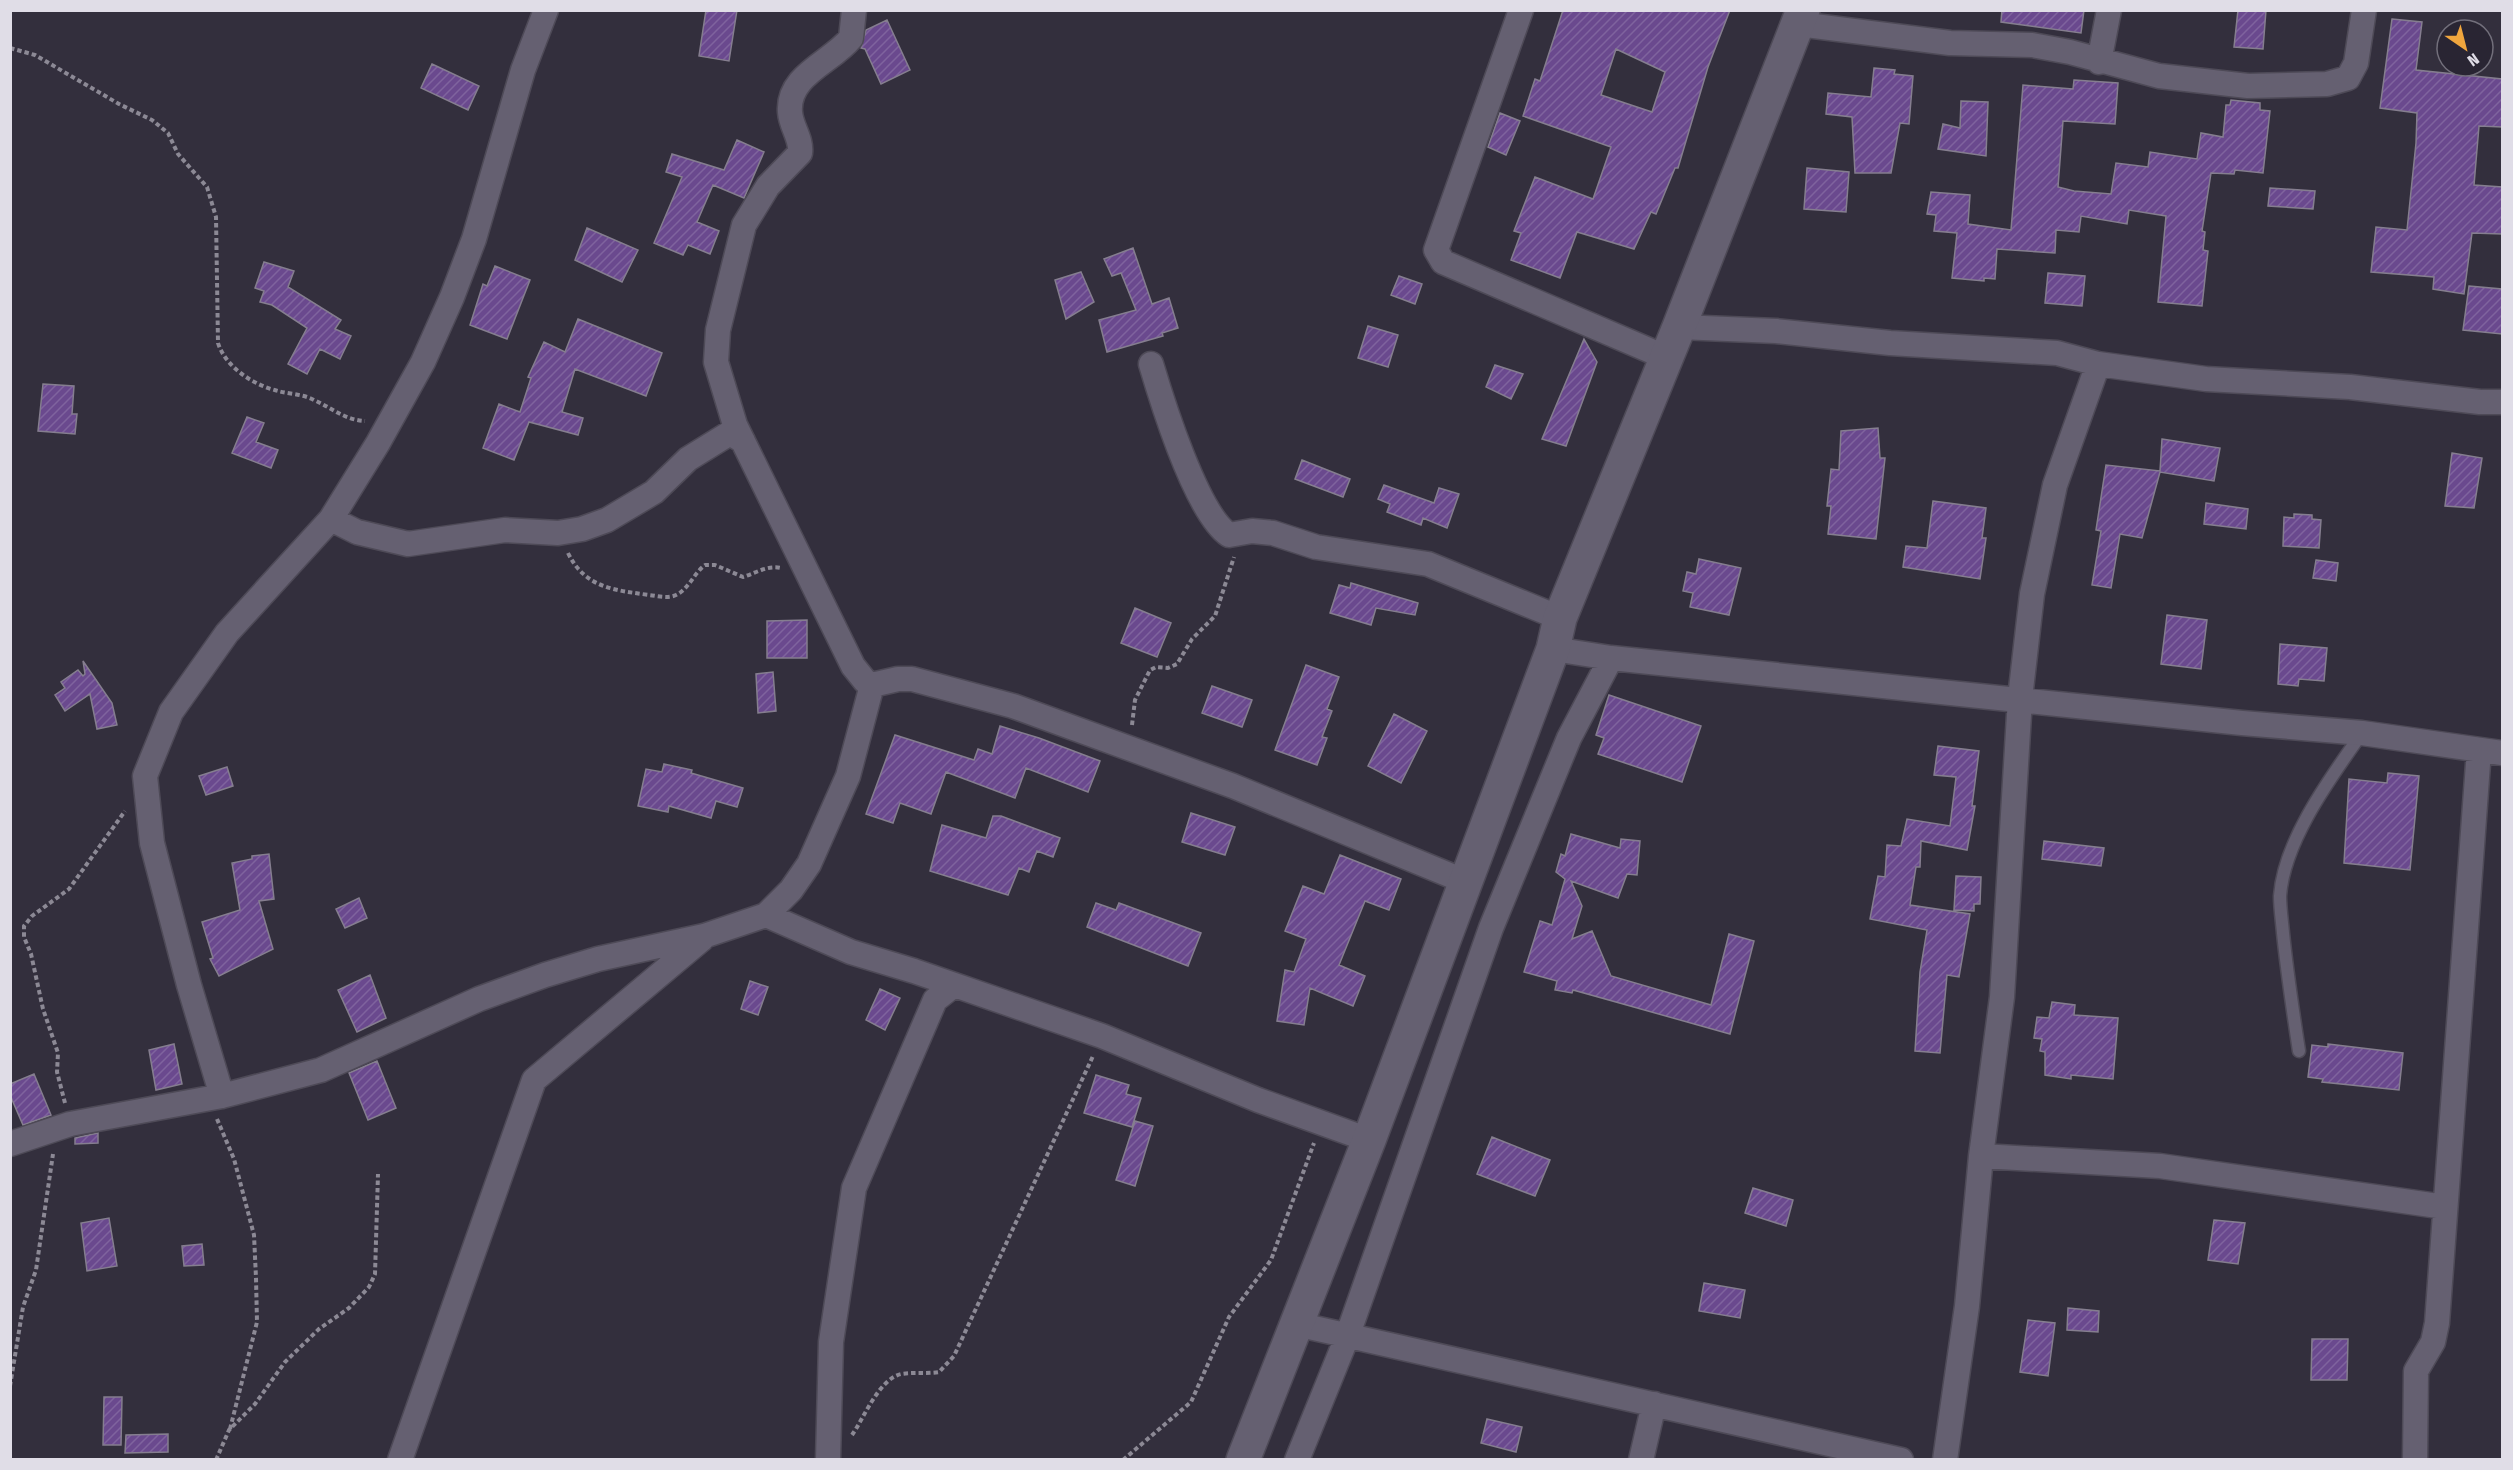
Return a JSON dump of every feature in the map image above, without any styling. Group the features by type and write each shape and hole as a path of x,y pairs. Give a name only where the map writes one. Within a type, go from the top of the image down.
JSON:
{"street":[{"path":"216,1098 152,843 144,783 171,712 227,633 331,519 423,362 462,271 523,70 546,10"},
{"path":"854,10 851,38 808,73 793,94 789,112 799,140 800,153 762,194 744,225 715,345 722,388 743,441 853,666 872,685 898,679 912,679 1013,706 1233,786 1464,881"},
{"path":"1521,10 1436,250 1437,255 1443,262 1665,357"},
{"path":"2099,62 2109,10"},
{"path":"1243,1460 1369,1140 1556,633 1800,17 1950,43 2032,45 2070,52 2099,62 2159,76 2248,86 2338,82 2351,75 2356,63 2364,10"},
{"path":"1678,327 1776,331 1890,343 2057,353 2098,364 2206,379 2350,387 2480,402 2502,402"},
{"path":"1151,364 1166,416 1189,470 1218,525 1224,531 1234,536 1264,531 1316,547 1428,564 1556,633 1611,658 2020,698 2242,723 2362,733 2491,752 2445,1208 2437,1323 2433,1342 2416,1371 2415,1460"},
{"path":"1945,1460 1967,1306 1981,1156 2002,997 2020,698 2032,594 2055,485 2098,364"},
{"path":"331,519 357,532 408,544 443,541 505,530 558,533 607,520 665,483 688,459 730,433 743,441"},
{"path":"1297,1460 1347,1336 1491,928 1569,738 1611,658"},
{"path":"10,1144 63,1126 216,1098 321,1070 479,999 545,975 598,959 704,936 766,915 791,890 809,864 848,776 872,685"},
{"path":"766,915 841,948 1102,1036 1369,1140"},
{"path":"400,1460 534,1080 704,936"},
{"path":"828,1460 831,1342 854,1188 935,1000 954,985"},
{"path":"1981,1156 2160,1166 2445,1208"},
{"path":"1296,1324 1890,1458"},
{"path":"1641,1460 1654,1404"}],"lane":[{"path":"2299,1052 2280,897 2284,875 2301,829 2318,797 2362,733"}],"path":[{"path":"10,48 35,55 119,104 152,120 168,133 178,154 207,187 216,217 218,343 224,357 233,366 265,387 313,399 353,419 390,421"},
{"path":"558,533 572,561 583,574 596,584 616,592 671,596 682,591 700,568 710,564 743,578 774,567 807,574"},
{"path":"1124,747 1133,722 1135,700 1150,670 1156,667 1173,667 1192,639 1215,616 1235,554 1234,536"},
{"path":"10,1386 23,1306 36,1270 63,1126 57,1072 58,1053 43,1009 31,954 24,937 24,926 33,916 69,889 144,783"},
{"path":"848,1441 865,1418 876,1395 890,1380 898,1375 939,1372 954,1356 1102,1036"},
{"path":"216,1098 254,1235 257,1322 229,1430 216,1460"},
{"path":"1123,1460 1191,1402 1229,1317 1271,1260 1322,1123"},
{"path":"229,1430 255,1404 285,1362 319,1329 349,1308 369,1287 375,1274 378,1174"}],"building":[{"path":"706,10 737,10 729,61 699,56"},
{"path":"1563,10 1730,10 1708,67 1678,168 1675,168 1656,214 1651,212 1634,249 1577,232 1560,278 1511,260 1521,233 1514,231 1535,177 1593,199 1611,147 1523,116 1535,79 1540,81","holes":["1616,49 1665,72 1652,112 1601,95"]},
{"path":"2002,10 2084,10 2081,33 2001,22"},
{"path":"2238,10 2266,10 2263,49 2234,47"},
{"path":"2392,19 2422,22 2416,70 2435,72 2435,78 2502,79 2502,127 2479,126 2474,185 2502,187 2502,234 2472,233 2464,294 2433,289 2434,277 2371,272 2376,227 2407,230 2416,143 2417,113 2380,108"},
{"path":"887,20 910,70 881,84 865,49 861,48 866,30"},
{"path":"432,64 479,86 468,110 421,88"},
{"path":"1874,68 1895,70 1894,74 1913,76 1909,124 1900,123 1891,173 1855,173 1852,117 1826,114 1828,93 1871,97"},
{"path":"2074,80 2118,83 2115,124 2063,121 2058,187 2074,191 2111,194 2116,163 2148,167 2150,152 2197,159 2201,133 2223,137 2226,105 2230,105 2231,100 2260,103 2260,110 2270,111 2263,173 2235,170 2234,174 2211,173 2202,231 2205,232 2203,250 2208,251 2202,306 2158,302 2166,216 2129,210 2127,224 2081,216 2079,232 2056,230 2055,253 1997,249 1995,279 1984,278 1984,281 1952,278 1957,233 1934,231 1936,215 1927,214 1931,192 1970,195 1968,224 2011,230 2023,85 2073,89"},
{"path":"1961,101 1988,102 1986,156 1938,149 1943,124 1960,128"},
{"path":"1500,113 1520,121 1506,155 1488,147"},
{"path":"737,140 764,152 744,198 713,185 697,222 719,231 710,254 688,245 683,255 654,243 682,177 666,172 672,154 724,170"},
{"path":"1807,168 1849,172 1846,212 1804,209"},
{"path":"2270,188 2315,191 2313,209 2268,206"},
{"path":"587,228 638,250 622,282 575,260"},
{"path":"1133,248 1152,304 1169,298 1178,328 1162,333 1163,336 1107,352 1099,320 1136,310 1121,273 1112,276 1104,259"},
{"path":"264,262 294,271 288,287 341,320 335,329 351,336 340,359 320,349 307,374 288,364 307,328 272,305 260,302 264,291 255,288"},
{"path":"495,266 530,280 507,339 470,325 483,284 487,286"},
{"path":"1081,272 1094,302 1066,319 1055,280"},
{"path":"2048,273 2085,276 2082,306 2045,303"},
{"path":"1399,276 1422,284 1415,304 1391,295"},
{"path":"2469,286 2502,289 2502,334 2463,330"},
{"path":"578,319 662,353 646,396 575,369 562,412 583,418 578,435 529,422 514,460 483,448 499,404 520,412 531,378 528,377 544,342 565,352"},
{"path":"1368,326 1398,335 1388,367 1358,358"},
{"path":"1584,339 1597,362 1566,446 1542,439"},
{"path":"1495,365 1523,374 1511,399 1486,387"},
{"path":"43,384 74,386 72,414 77,414 75,434 38,431"},
{"path":"247,417 264,423 256,442 278,450 271,468 232,453"},
{"path":"1878,428 1880,458 1885,458 1876,539 1828,534 1831,506 1827,506 1831,469 1839,470 1841,431"},
{"path":"2162,439 2220,448 2214,481 2160,472 2142,538 2120,534 2111,588 2092,585 2101,531 2096,530 2106,465 2160,471"},
{"path":"2452,453 2482,458 2474,508 2445,506"},
{"path":"1302,460 1350,479 1343,497 1295,479"},
{"path":"1384,485 1434,503 1439,488 1459,494 1447,528 1423,518 1421,525 1387,512 1390,504 1378,499"},
{"path":"1933,501 1986,508 1982,538 1986,538 1980,579 1903,567 1906,546 1927,548"},
{"path":"2206,503 2248,509 2246,529 2204,524"},
{"path":"2294,514 2312,515 2312,519 2321,520 2319,548 2283,546 2284,517 2294,518"},
{"path":"1699,559 1741,568 1729,615 1690,607 1693,593 1683,591 1687,572 1696,574"},
{"path":"2316,560 2338,563 2336,581 2313,578"},
{"path":"1351,583 1418,603 1415,615 1376,608 1371,625 1330,613 1339,585 1350,588"},
{"path":"1135,608 1171,623 1157,657 1121,643"},
{"path":"2167,615 2207,620 2201,669 2161,664"},
{"path":"807,620 807,658 767,658 767,621"},
{"path":"2280,644 2327,648 2324,681 2299,679 2298,686 2278,684"},
{"path":"83,661 112,703 117,725 97,729 90,694 65,711 55,695 65,688 61,682 78,670 83,676 85,674"},
{"path":"1306,665 1339,677 1327,709 1332,711 1322,737 1327,738 1317,765 1275,750"},
{"path":"773,672 776,711 758,713 756,674"},
{"path":"1212,686 1252,700 1242,727 1202,713"},
{"path":"1609,695 1701,726 1682,782 1598,754 1604,738 1596,735"},
{"path":"1394,714 1427,731 1401,783 1368,766"},
{"path":"1000,726 1100,761 1088,792 1026,768 1015,798 946,772 931,814 900,803 893,823 866,814 895,735 974,760 978,749 992,754"},
{"path":"1938,746 1979,751 1972,806 1975,806 1967,850 1921,841 1920,867 1916,867 1910,905 1970,914 1959,977 1947,975 1940,1053 1915,1051 1920,972 1927,930 1870,919 1878,876 1885,877 1887,845 1901,846 1907,819 1950,826 1956,777 1934,775"},
{"path":"664,764 692,770 691,773 743,788 737,807 716,801 711,818 669,806 668,812 638,806 646,769 662,772"},
{"path":"227,767 233,786 206,795 199,776"},
{"path":"2388,773 2419,776 2410,870 2344,863 2349,779 2387,783"},
{"path":"1191,813 1235,827 1225,855 1182,842"},
{"path":"993,816 1001,816 1060,838 1053,857 1037,851 1029,872 1019,868 1008,895 930,871 942,825 986,838"},
{"path":"1571,834 1620,848 1621,839 1640,841 1637,875 1627,874 1618,898 1571,881 1582,906 1572,939 1592,931 1611,976 1711,1005 1729,934 1754,941 1730,1034 1573,990 1572,993 1555,990 1557,981 1524,972 1540,921 1552,925 1565,879 1556,872 1561,854 1565,856"},
{"path":"2044,841 2104,848 2101,866 2042,859"},
{"path":"269,854 274,899 259,901 273,949 219,976 210,959 213,958 202,922 240,910 232,863 252,859 252,856"},
{"path":"1340,855 1401,879 1389,910 1365,901 1339,965 1365,976 1353,1006 1310,988 1304,1025 1277,1021 1285,970 1294,972 1306,939 1285,931 1303,886 1324,894"},
{"path":"1956,876 1981,877 1980,904 1974,904 1974,911 1954,910"},
{"path":"359,898 367,918 345,928 336,909"},
{"path":"1096,903 1116,910 1119,903 1201,933 1188,966 1087,927"},
{"path":"370,975 386,1018 357,1032 338,990"},
{"path":"750,981 768,987 758,1015 741,1009"},
{"path":"880,989 900,998 885,1030 866,1020"},
{"path":"2052,1002 2075,1005 2074,1015 2118,1018 2113,1079 2071,1075 2071,1079 2045,1075 2045,1052 2040,1051 2042,1039 2034,1038 2037,1017 2049,1018"},
{"path":"174,1044 182,1084 156,1090 149,1050"},
{"path":"2328,1044 2403,1053 2399,1090 2322,1082 2323,1079 2308,1077 2312,1045 2328,1047"},
{"path":"377,1061 396,1108 368,1120 349,1073"},
{"path":"34,1074 51,1115 23,1125 10,1095 10,1084"},
{"path":"1096,1075 1129,1085 1126,1094 1141,1098 1132,1127 1084,1113"},
{"path":"1135,1121 1153,1126 1135,1186 1116,1180"},
{"path":"98,1133 98,1143 75,1144 75,1138"},
{"path":"1492,1137 1550,1160 1535,1196 1477,1174"},
{"path":"1753,1188 1793,1200 1786,1226 1745,1213"},
{"path":"109,1218 117,1266 87,1271 81,1223"},
{"path":"2214,1220 2245,1223 2238,1264 2208,1260"},
{"path":"202,1244 204,1265 184,1266 182,1246"},
{"path":"1704,1283 1745,1290 1740,1318 1699,1311"},
{"path":"2068,1308 2099,1311 2098,1332 2067,1330"},
{"path":"2028,1320 2055,1323 2048,1376 2020,1372"},
{"path":"2312,1339 2348,1339 2347,1380 2311,1380"},
{"path":"104,1397 122,1397 121,1445 103,1445"},
{"path":"1487,1419 1522,1427 1516,1452 1481,1443"},
{"path":"168,1434 168,1452 125,1453 126,1435"}]}
